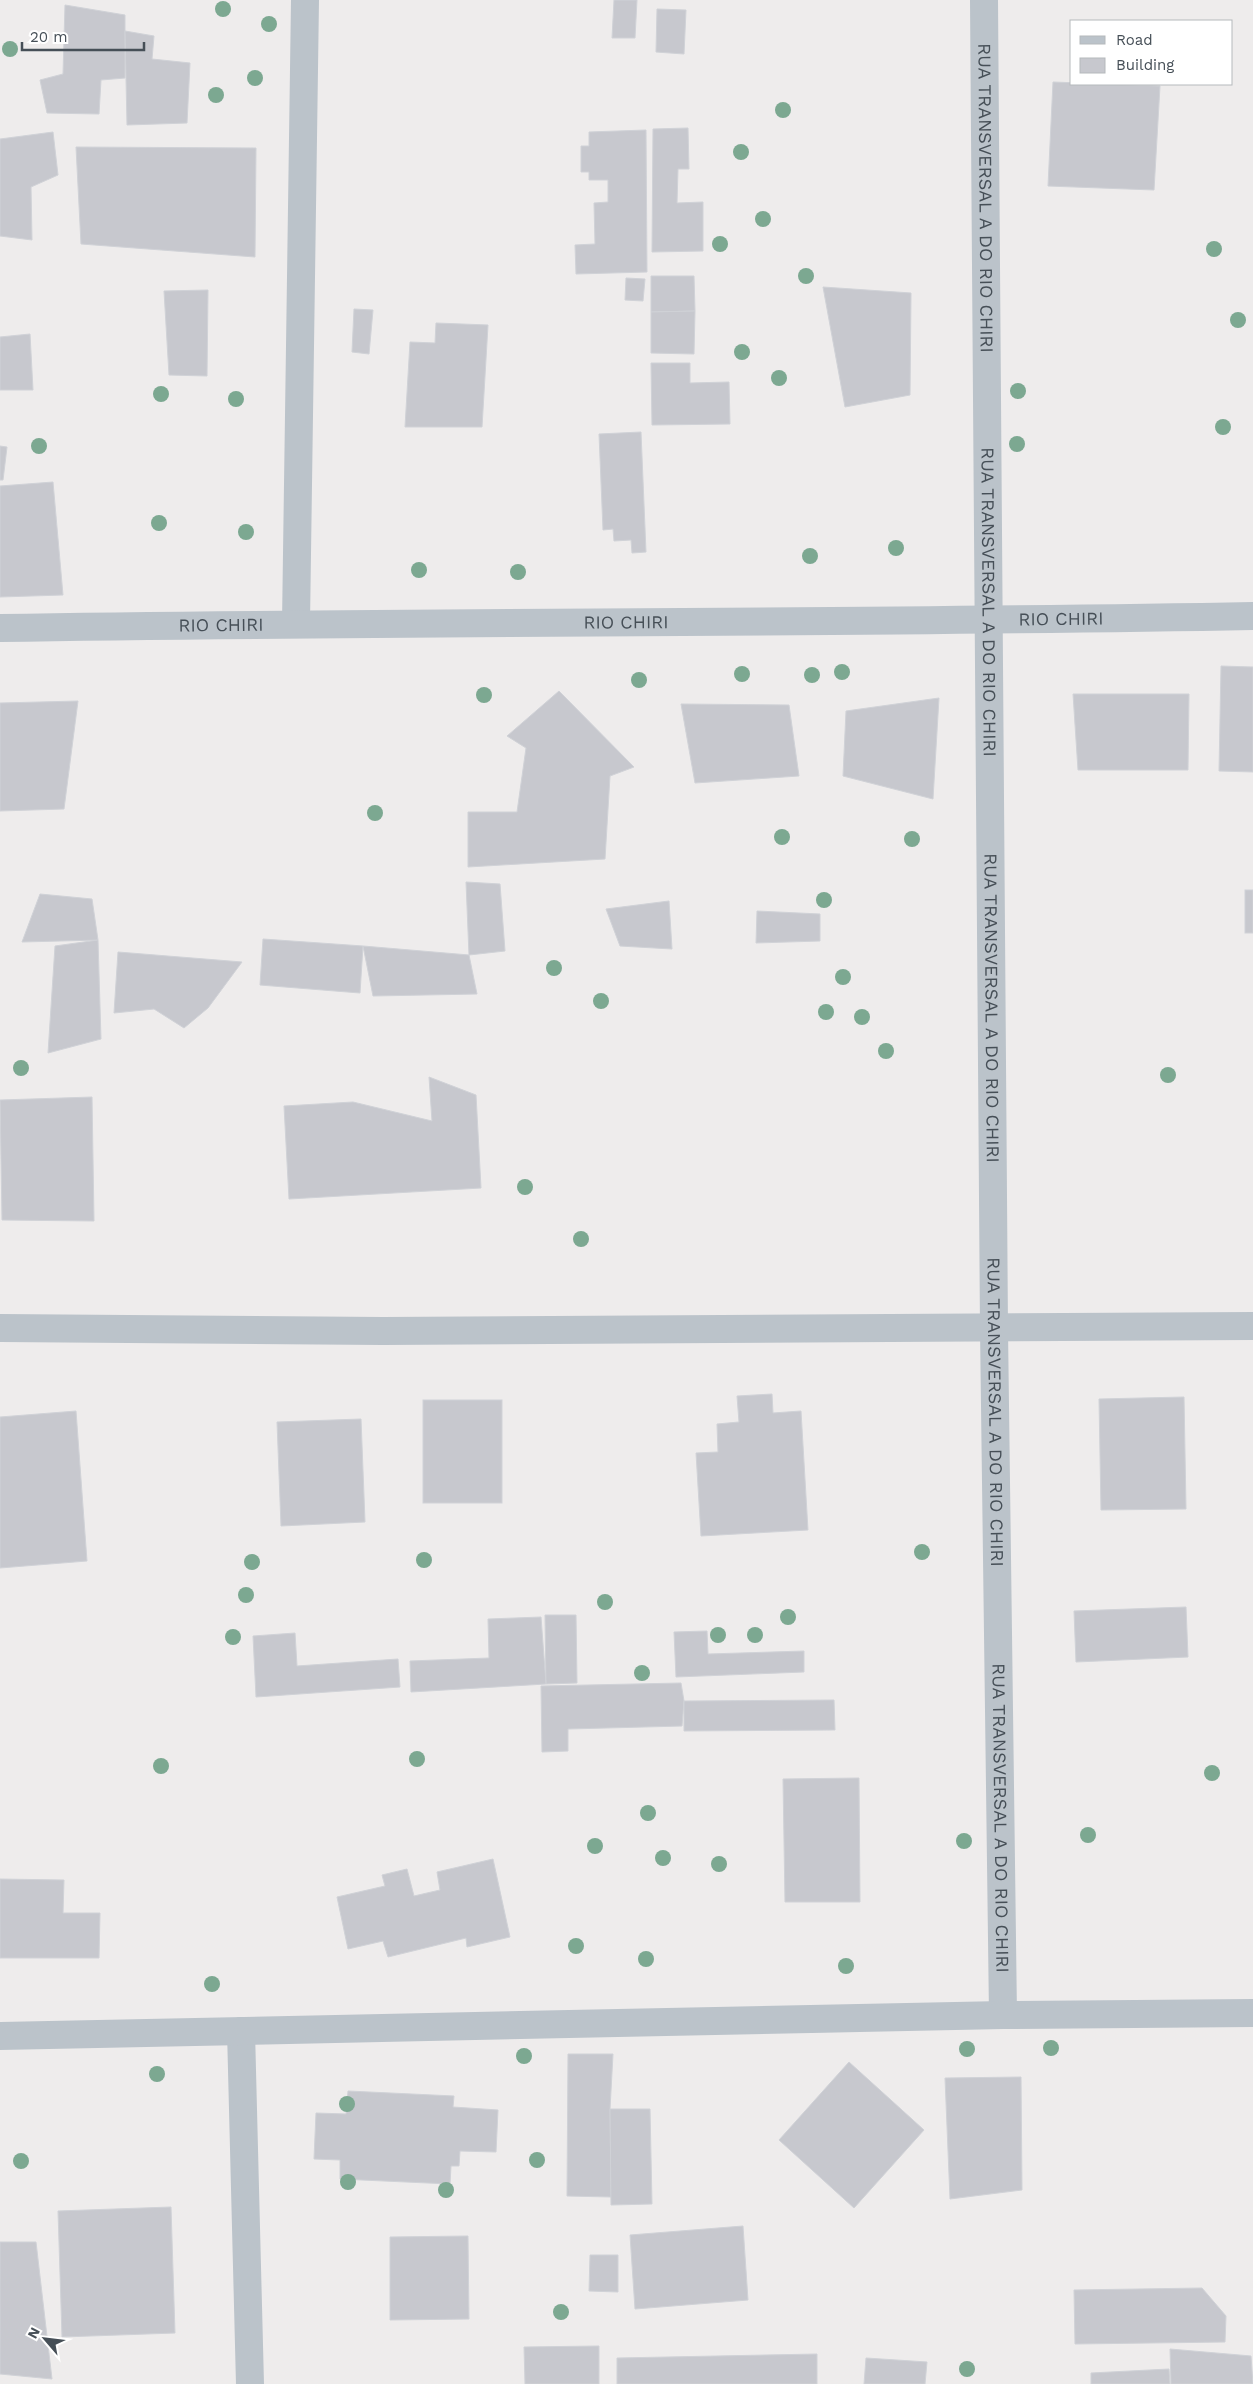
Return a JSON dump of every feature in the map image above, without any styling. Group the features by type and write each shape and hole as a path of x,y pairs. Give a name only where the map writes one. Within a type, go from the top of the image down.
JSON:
{"street":[{"path":"296,623 305,0"},
{"name":"RUA TRANSVERSAL A DO RIO CHIRI","path":"984,0 994,1328 1003,2015"},
{"name":"RIO CHIRI","path":"0,628 296,623 989,621 1253,616"},
{"path":"0,1328 383,1332 1253,1326"},
{"path":"0,2036 1003,2015 1253,2013"},
{"path":"241,2031 250,2384"}],"building":[{"path":"614,0 637,0 635,38 612,38"},
{"path":"65,5 125,15 125,78 101,80 99,114 47,113 40,80 63,74"},
{"path":"657,9 686,10 684,54 656,52"},
{"path":"125,31 154,36 152,59 190,63 187,123 127,125"},
{"path":"1053,82 1070,83 1070,85 1160,86 1154,190 1048,186"},
{"path":"688,128 689,169 678,169 677,203 703,202 703,251 652,252 653,129"},
{"path":"646,130 647,272 576,274 575,245 595,244 594,203 608,202 608,180 589,180 589,172 581,172 581,146 589,146 589,132"},
{"path":"53,132 58,175 31,187 32,240 0,236 0,139"},
{"path":"76,147 256,148 255,257 81,244"},
{"path":"651,276 694,276 695,311 651,312"},
{"path":"626,278 645,279 643,301 625,300"},
{"path":"823,287 911,293 910,395 845,407"},
{"path":"208,290 207,376 169,375 164,291"},
{"path":"354,309 373,310 369,354 352,352"},
{"path":"695,311 694,354 651,353 651,312"},
{"path":"436,323 488,325 482,427 405,427 410,342 435,343"},
{"path":"30,334 33,390 0,390 0,337"},
{"path":"651,363 690,363 690,383 729,382 730,424 652,425"},
{"path":"641,432 646,552 632,553 631,540 614,541 613,529 603,530 599,434"},
{"path":"0,446 7,447 3,480 0,480"},
{"path":"53,482 63,595 0,597 0,486"},
{"path":"1221,666 1253,667 1253,772 1219,771"},
{"path":"559,691 634,767 610,776 605,859 468,867 468,812 517,812 526,748 507,736"},
{"path":"1073,694 1189,694 1188,770 1078,770"},
{"path":"939,698 933,799 843,776 846,711"},
{"path":"78,701 64,809 0,811 0,703"},
{"path":"681,704 789,705 799,776 695,783"},
{"path":"466,882 500,884 505,951 469,955"},
{"path":"1245,890 1253,890 1253,933 1245,933"},
{"path":"40,894 92,899 98,940 22,942"},
{"path":"669,901 672,949 620,946 606,909"},
{"path":"757,911 820,914 820,941 756,943"},
{"path":"263,939 363,946 360,993 260,985"},
{"path":"98,940 101,1039 48,1053 55,946"},
{"path":"363,946 469,955 477,994 373,996"},
{"path":"118,952 242,962 208,1008 184,1028 154,1009 114,1013"},
{"path":"429,1077 476,1095 481,1188 289,1199 284,1106 353,1102 432,1121"},
{"path":"92,1097 94,1221 2,1220 0,1100"},
{"path":"772,1394 773,1413 801,1411 808,1530 701,1536 696,1453 718,1452 717,1424 739,1422 737,1396"},
{"path":"1184,1397 1186,1509 1101,1510 1099,1399"},
{"path":"423,1400 502,1400 502,1503 423,1503"},
{"path":"76,1411 87,1561 0,1568 0,1417"},
{"path":"361,1419 365,1522 281,1526 277,1422"},
{"path":"1186,1607 1188,1657 1076,1662 1074,1611"},
{"path":"545,1615 576,1615 577,1683 546,1684"},
{"path":"541,1617 546,1684 411,1692 410,1661 489,1658 488,1619"},
{"path":"707,1631 708,1654 804,1651 804,1672 676,1677 674,1632"},
{"path":"295,1633 297,1666 398,1659 400,1687 256,1697 253,1636"},
{"path":"681,1683 684,1701 682,1726 568,1729 568,1751 542,1752 541,1686"},
{"path":"834,1700 835,1730 684,1731 684,1701"},
{"path":"859,1778 860,1902 785,1902 783,1779"},
{"path":"493,1859 510,1937 467,1947 466,1938 388,1957 383,1941 348,1949 337,1897 385,1886 382,1875 407,1869 414,1896 440,1890 437,1872"},
{"path":"0,1879 64,1880 63,1913 100,1913 99,1958 0,1958"},
{"path":"568,2054 613,2054 610,2109 611,2197 567,2196"},
{"path":"849,2062 924,2130 854,2208 779,2140"},
{"path":"1021,2077 1022,2190 950,2199 945,2078"},
{"path":"348,2091 454,2096 453,2107 498,2110 496,2152 460,2151 459,2166 451,2166 450,2184 340,2179 340,2160 314,2159 316,2113 346,2114"},
{"path":"610,2109 650,2109 652,2204 611,2205"},
{"path":"171,2207 175,2333 62,2337 58,2211"},
{"path":"743,2226 748,2300 635,2309 630,2235"},
{"path":"468,2236 469,2319 390,2320 390,2237"},
{"path":"0,2242 36,2242 52,2379 0,2374"},
{"path":"590,2255 618,2255 618,2292 589,2291"},
{"path":"1202,2288 1226,2316 1225,2342 1075,2344 1074,2290"},
{"path":"599,2346 599,2384 525,2384 524,2347"},
{"path":"1170,2349 1251,2356 1253,2384 1171,2384"},
{"path":"817,2354 817,2384 617,2384 617,2358"},
{"path":"866,2358 927,2362 925,2384 864,2384"},
{"path":"1169,2369 1170,2384 1091,2384 1091,2373"}]}
